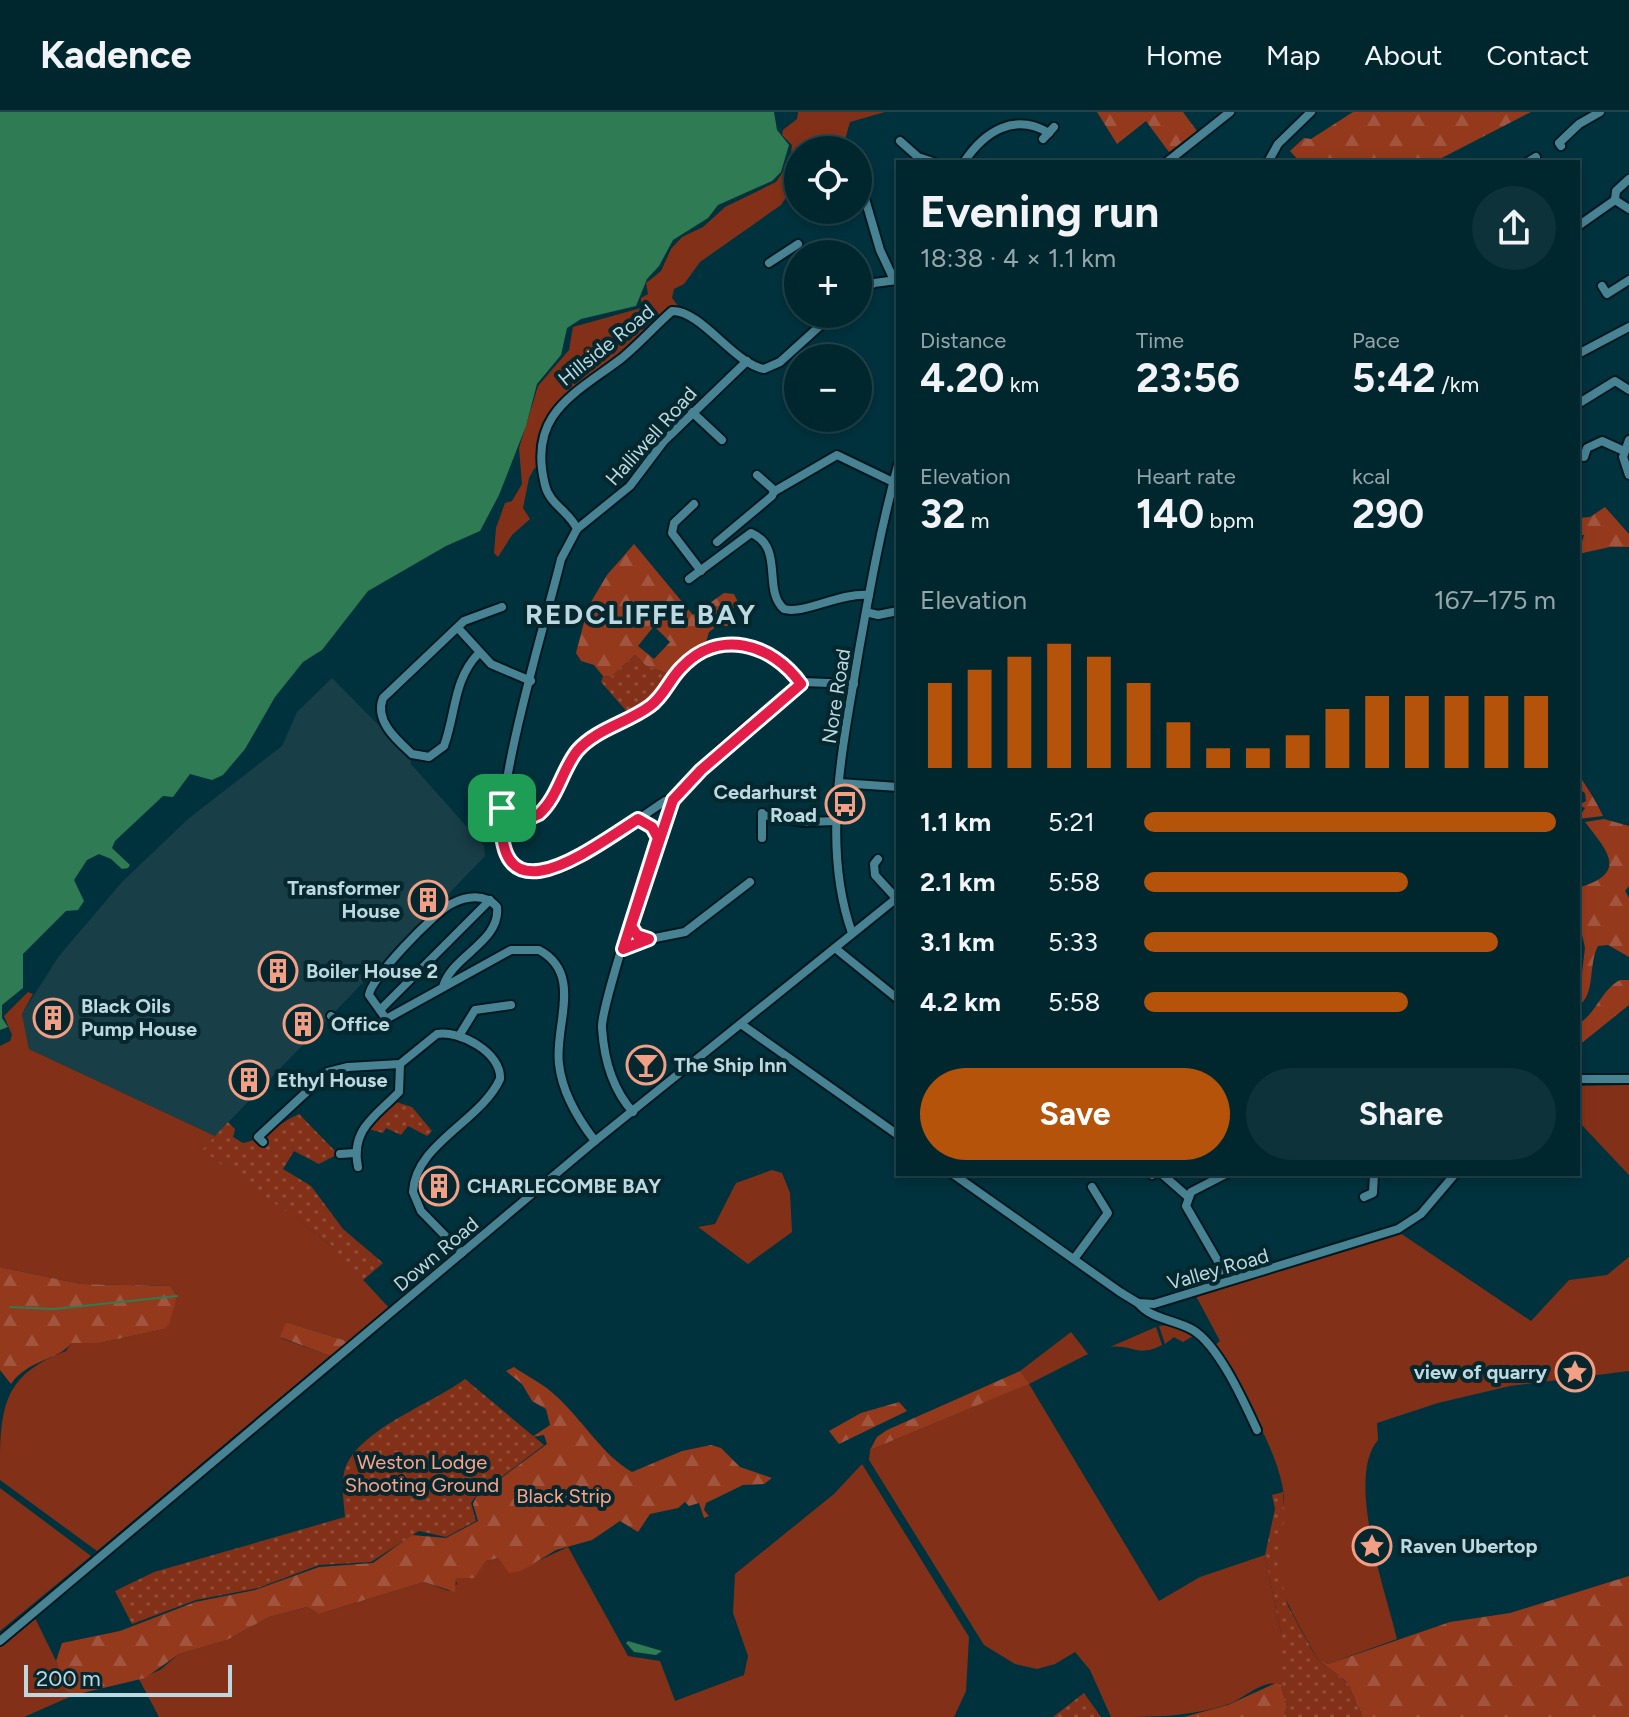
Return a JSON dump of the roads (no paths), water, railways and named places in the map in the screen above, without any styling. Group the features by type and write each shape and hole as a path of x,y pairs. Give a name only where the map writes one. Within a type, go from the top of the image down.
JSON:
{"street":[{"path":"1170,160 1230,112"},
{"path":"1269,160 1278,144 1311,112"},
{"path":"1561,146 1559,143 1576,127 1602,114"},
{"path":"966,160 986,135 1012,117 1031,122 1049,133"},
{"path":"900,141 918,157 927,160"},
{"path":"1580,225 1615,200 1616,191 1629,179"},
{"path":"1615,200 1629,209"},
{"path":"872,220 880,250 896,280 872,284"},
{"path":"769,263 784,256"},
{"path":"1602,286 1607,294 1629,280"},
{"name":"Hillside Road","path":"577,529 548,495 543,474 544,435 566,397 633,349 674,311 688,316 747,361"},
{"path":"1580,353 1629,327"},
{"path":"747,361 761,369 773,367 817,328"},
{"name":"Halliwell Road","path":"577,529 630,486 692,412 747,361"},
{"path":"1586,411 1580,401 1615,381 1629,390"},
{"path":"692,412 722,440"},
{"path":"1584,457 1587,448 1602,438 1624,451"},
{"path":"1629,440 1623,464 1629,475"},
{"path":"717,542 774,491 837,455 893,482"},
{"name":"Nore Road","path":"852,933 837,875 840,783 869,595 896,472"},
{"path":"757,475 774,491"},
{"path":"689,505 674,523 672,533 701,571"},
{"path":"577,529 561,559 502,808 504,853 513,865 549,870 563,866 665,801 673,800"},
{"path":"689,579 745,535 756,535 771,557 775,594 779,604 787,610 797,611 845,595 869,595"},
{"path":"479,653 467,666 458,686 444,746 429,757 412,754 384,723 381,701 469,618 498,610"},
{"path":"866,612 878,615 896,611"},
{"path":"458,628 496,668 531,681"},
{"path":"501,838 548,804 581,748 654,703 679,669 699,653 724,644 745,644 783,664 801,684"},
{"path":"633,1112 614,1085 602,1028 623,949 673,800 701,770 801,684 807,681 854,684"},
{"path":"840,783 896,787"},
{"path":"502,808 528,819"},
{"path":"762,838 762,814 804,822 837,821"},
{"path":"638,819 652,827 658,838"},
{"path":"874,861 876,876 896,897"},
{"path":"623,949 649,939 685,932 748,888"},
{"path":"387,1020 369,995 370,985 436,917 459,900 477,897 490,900 497,907 494,927 449,973 443,987"},
{"name":"Down Road","path":"0,1641 595,1141 896,899"},
{"path":"380,1010 490,900"},
{"path":"631,926 637,935 649,939"},
{"path":"835,948 896,997"},
{"path":"331,1016 349,1029 360,1030 387,1020 515,949 536,949 551,958 564,984 558,1050 563,1085 595,1141"},
{"path":"459,1036 475,1010 511,1005"},
{"path":"741,1024 896,1134"},
{"path":"263,1142 258,1137 271,1123 328,1072 348,1067 400,1064 437,1034 459,1036 494,1058 499,1065 500,1079 452,1134 425,1158 413,1192 417,1207 462,1253"},
{"path":"358,1167 355,1153 362,1126 399,1092 400,1064"},
{"path":"1580,1079 1629,1079"},
{"path":"340,1154 355,1153"},
{"path":"956,1176 1138,1303 1148,1314 1182,1324 1203,1338 1220,1362 1257,1430"},
{"path":"1164,1176 1187,1196"},
{"path":"1187,1196 1222,1176"},
{"path":"1372,1195 1374,1176"},
{"name":"Valley Road","path":"1138,1303 1154,1304 1171,1300 1398,1229 1421,1214 1453,1176"},
{"path":"1074,1259 1112,1212 1092,1187"},
{"path":"1187,1196 1186,1210 1211,1240 1223,1270"},
{"path":"1203,1276 1240,1265"}],"waterway":[{"path":"10,1307 54,1309 177,1296"}],"place":[{"name":"Cedarhurst Road","path":"845,804"},
{"name":"Transformer House","path":"428,900"},
{"name":"Boiler House 2","path":"278,971"},
{"name":"Black Oils Pump House","path":"53,1018"},
{"name":"Office","path":"303,1024"},
{"name":"The Ship Inn","path":"646,1065"},
{"name":"Ethyl House","path":"249,1080"},
{"name":"CHARLECOMBE BAY","path":"439,1186"},
{"name":"view of quarry","path":"1575,1372"},
{"name":"Raven Ubertop","path":"1372,1546"}],"district":[{"name":"REDCLIFFE BAY","path":"641,614"}],"park label":[{"name":"Weston Lodge Shooting Ground","path":"422,1474"},
{"name":"Black Strip","path":"564,1496"}]}
